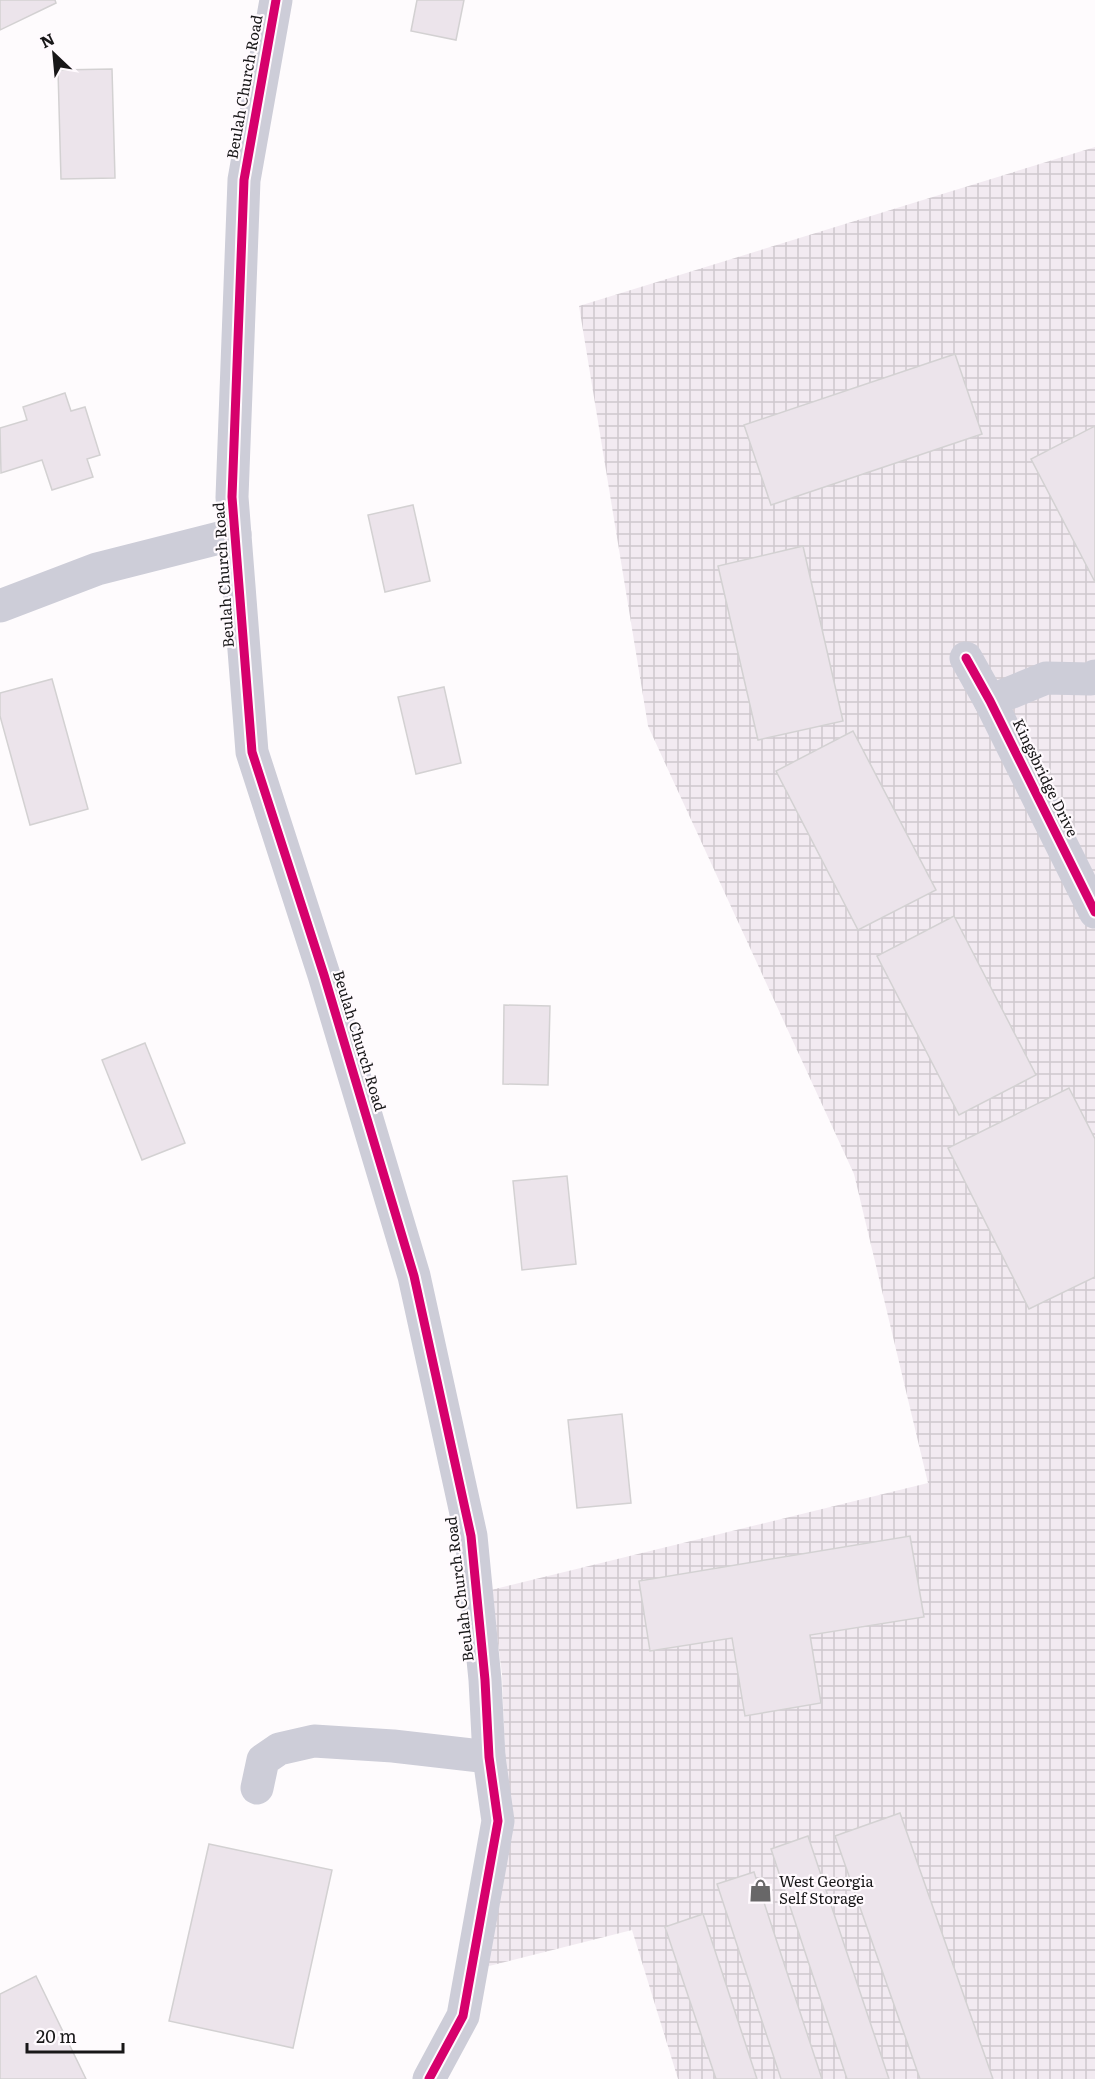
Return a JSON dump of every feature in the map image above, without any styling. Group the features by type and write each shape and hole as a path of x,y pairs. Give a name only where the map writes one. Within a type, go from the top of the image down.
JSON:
{"street":[{"name":"Beulah Church Road","path":"276,0 244,180 232,497 252,752 324,975 414,1276 471,1536 485,1680 489,1757 498,1821 463,2016 429,2079"},
{"path":"0,606 97,569 235,534"},
{"name":"Kingsbridge Drive","path":"966,658 1090,892"},
{"path":"990,701 1046,678 1091,679 1095,676"},
{"path":"257,1788 263,1760 279,1749 314,1741 393,1746 489,1757"}],"shaded area":[{"path":"1095,147 1095,2079 678,2079 632,1930 485,1967 505,1758 502,1674 491,1590 928,1483 854,1174 648,726 579,306"}],"building":[{"path":"0,0 55,0 56,3 0,30"},
{"path":"417,0 464,0 456,40 411,31"},
{"path":"112,69 115,178 61,179 58,70"},
{"path":"955,354 982,434 771,505 744,425"},
{"path":"65,393 71,411 85,407 100,455 87,459 93,477 52,490 42,460 1,473 0,428 27,420 23,407"},
{"path":"1095,426 1095,582 1031,459"},
{"path":"413,505 430,581 385,592 368,515"},
{"path":"803,546 843,721 758,740 718,566"},
{"path":"52,679 88,809 30,825 0,716 0,693"},
{"path":"444,687 461,763 416,774 398,697"},
{"path":"853,731 936,890 858,930 776,771"},
{"path":"954,916 1036,1075 959,1115 877,956"},
{"path":"504,1005 550,1006 548,1085 503,1084"},
{"path":"145,1043 185,1143 142,1160 102,1060"},
{"path":"1069,1088 1095,1139 1095,1277 1029,1309 948,1148"},
{"path":"567,1176 576,1264 522,1270 513,1181"},
{"path":"622,1414 631,1503 577,1508 568,1420"},
{"path":"910,1536 924,1617 810,1635 821,1703 745,1716 732,1638 650,1651 639,1581"},
{"path":"900,1813 993,2079 920,2079 835,1836"},
{"path":"808,1836 889,2079 847,2079 771,1849"},
{"path":"209,1844 332,1870 293,2048 169,2021"},
{"path":"754,1872 822,2079 781,2079 717,1884"},
{"path":"703,1914 757,2079 716,2079 665,1927"},
{"path":"36,1976 86,2079 0,2079 0,1994"}],"cycle path":[{"path":"276,0 244,180 232,497 252,752 324,975 414,1276 471,1536 485,1680 489,1757 498,1821 463,2016 429,2079"},
{"path":"966,658 990,701 1095,912"}],"place":[{"name":"West Georgia Self Storage","path":"761,1891"}]}
